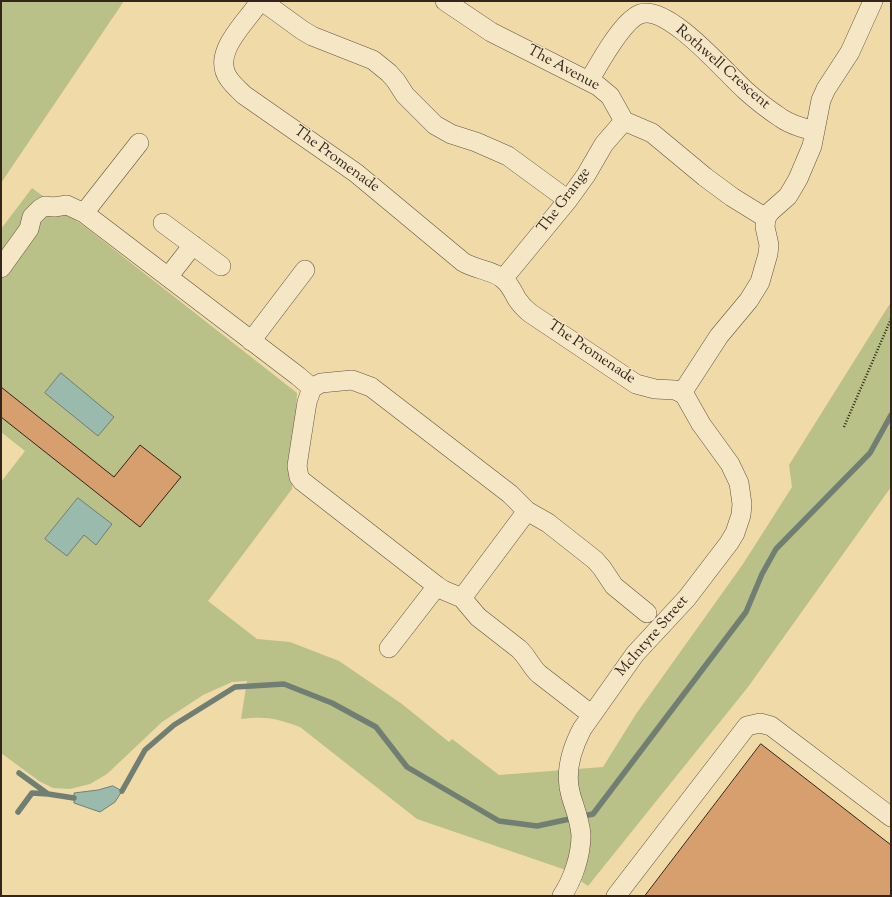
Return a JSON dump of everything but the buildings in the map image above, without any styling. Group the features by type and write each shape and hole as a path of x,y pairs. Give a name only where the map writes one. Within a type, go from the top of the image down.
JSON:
{"street":[{"path":"261,1 312,36 373,60 389,73 405,95 435,125 451,134 476,142 508,156 568,200"},
{"name":"The Promenade","path":"261,1 226,49 224,65 225,72 234,85 244,95 356,173 463,262 475,269 493,274 503,279 508,283 522,306 530,313 628,380 646,388 670,390 682,393"},
{"name":"The Avenue","path":"444,1 491,32 598,86 610,96 624,121"},
{"path":"682,393 719,336 749,300 760,282 769,245 765,227 766,218 793,189 808,157 818,113 826,89 850,52 873,1"},
{"name":"Rothwell Crescent","path":"589,81 604,56 631,19 641,14 656,14 695,41 746,91 778,117 789,123 815,131"},
{"path":"624,121 652,133 705,177 732,197 766,218"},
{"name":"The Grange","path":"503,279 568,200 586,175 604,144 624,121"},
{"path":"84,213 139,143"},
{"path":"1,268 29,229 40,224 50,214 54,207 67,205 84,213 312,388"},
{"path":"163,223 221,266"},
{"path":"168,277 193,245"},
{"path":"251,341 305,270"},
{"path":"592,714 539,674 531,665 524,653 478,617 462,598 437,586 302,481 299,477 297,466 307,402 312,388 321,383 352,380 371,387 510,494 527,511 548,523 595,560 614,586 647,613"},
{"name":"McIntyre Street","path":"562,896 568,888 575,869 581,835 571,797 569,774 572,750 582,728 635,654 687,598 729,543 735,533 741,515 742,494 736,474 701,424 686,397 682,393"},
{"path":"462,598 527,511"},
{"path":"389,648 437,586"},
{"path":"616,896 747,726 760,723 772,726 891,818"}],"path":[{"path":"844,427 891,319"}],"green space":[{"path":"1,1 124,1 1,183"},
{"path":"32,188 89,230 297,393 292,489 208,601 257,639 290,642 339,661 402,704 449,742 452,739 499,775 603,767 636,714 743,564 792,487 789,465 891,302 891,487 748,687 588,886 563,869 417,819 300,727 272,719 241,719 247,681 232,682 203,695 162,722 107,774 90,784 70,789 53,788 39,781 1,753 1,482 25,451 1,432 1,229"}],"shaded area":[{"path":"61,373 114,417 98,436 45,393"},
{"path":"78,498 112,524 96,545 84,535 67,556 45,539"},
{"path":"113,786 122,791 115,802 100,812 74,803 74,793 98,790"}],"waterway":[{"path":"122,791 145,750 174,725 235,687 284,684 332,703 376,727 407,767 499,821 537,826 593,814 746,612 762,574 776,549 870,453 891,415"},
{"path":"19,773 48,794 74,798"},
{"path":"18,812 32,793 48,794"}]}
